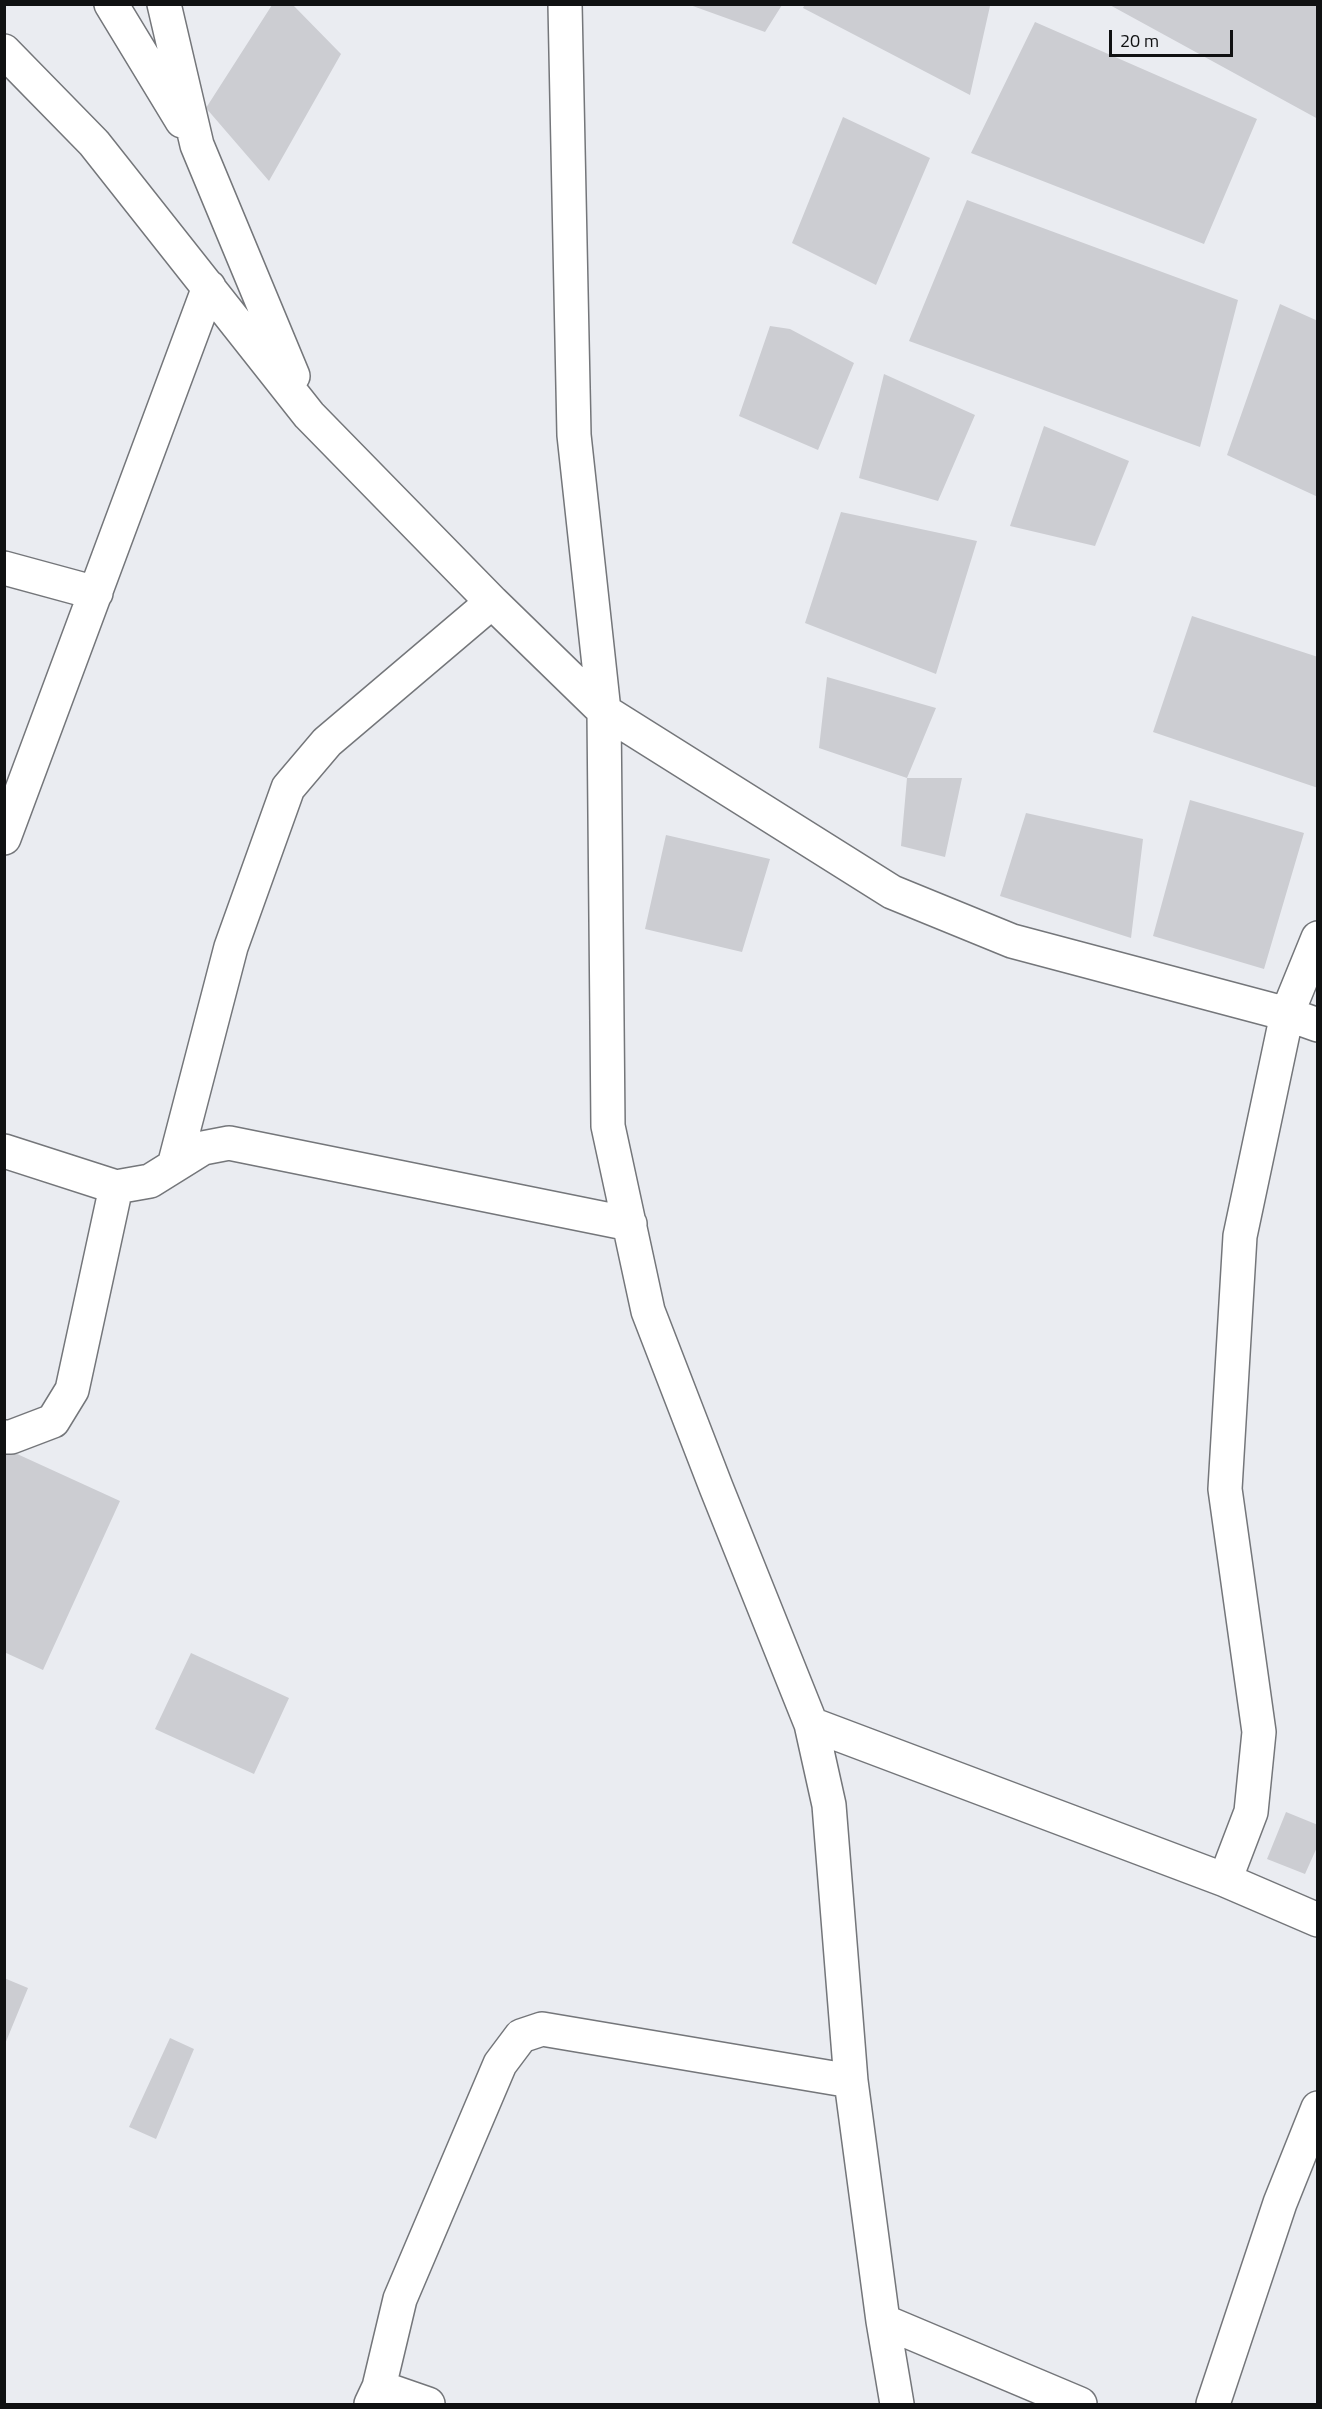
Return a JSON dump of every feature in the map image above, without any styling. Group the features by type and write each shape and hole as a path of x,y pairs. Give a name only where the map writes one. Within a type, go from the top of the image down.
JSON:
{"street":[{"path":"111,4 197,145 309,416"},
{"path":"164,4 197,145"},
{"path":"565,4 574,435 604,711 608,1126 648,1311 811,1724 829,1805 851,2081 883,2321 897,2404"},
{"path":"4,51 94,142 309,416 492,602 604,711 892,892 1012,941 1287,1014 1317,1025"},
{"path":"4,838 209,288"},
{"path":"4,568 96,593"},
{"path":"174,1166 231,947 288,788 327,742 492,602"},
{"path":"1225,1880 1251,1812 1259,1732 1225,1489 1240,1236 1287,1014 1317,938"},
{"path":"4,1151 116,1187 150,1181 203,1148 229,1143 630,1224"},
{"path":"4,1437 10,1437 53,1421 72,1390 116,1187"},
{"path":"811,1724 1225,1880 1317,1920"},
{"path":"428,2404 375,2396 400,2299 500,2064 521,2036 542,2029 851,2081"},
{"path":"1213,2404 1280,2203 1317,2108"},
{"path":"883,2321 1080,2404"}],"building":[{"path":"805,4 990,6 970,95 803,8"},
{"path":"1108,4 1318,4 1318,119"},
{"path":"272,5 293,5 341,54 269,181 206,108"},
{"path":"690,5 782,5 765,32"},
{"path":"1035,22 1257,119 1204,244 971,153"},
{"path":"843,117 930,158 876,285 792,243"},
{"path":"967,200 1238,300 1200,447 909,341"},
{"path":"1280,304 1318,321 1318,497 1227,455"},
{"path":"770,326 790,329 854,363 818,450 739,416"},
{"path":"884,374 975,415 938,501 859,478"},
{"path":"1044,426 1129,461 1095,546 1010,526"},
{"path":"841,512 977,541 936,674 805,623"},
{"path":"1192,616 1318,657 1318,788 1153,732"},
{"path":"827,677 936,708 907,778 819,748"},
{"path":"907,778 962,778 945,857 901,846"},
{"path":"1190,800 1304,833 1264,969 1153,936"},
{"path":"1026,813 1143,839 1131,938 1000,896"},
{"path":"666,835 770,859 742,952 645,929"},
{"path":"4,1448 120,1501 43,1670 4,1652"},
{"path":"191,1653 289,1698 254,1774 155,1729"},
{"path":"1286,1812 1318,1825 1318,1845 1305,1874 1267,1859"},
{"path":"4,1978 28,1988 5,2044 4,2044"},
{"path":"170,2038 194,2049 156,2139 129,2127"}]}
